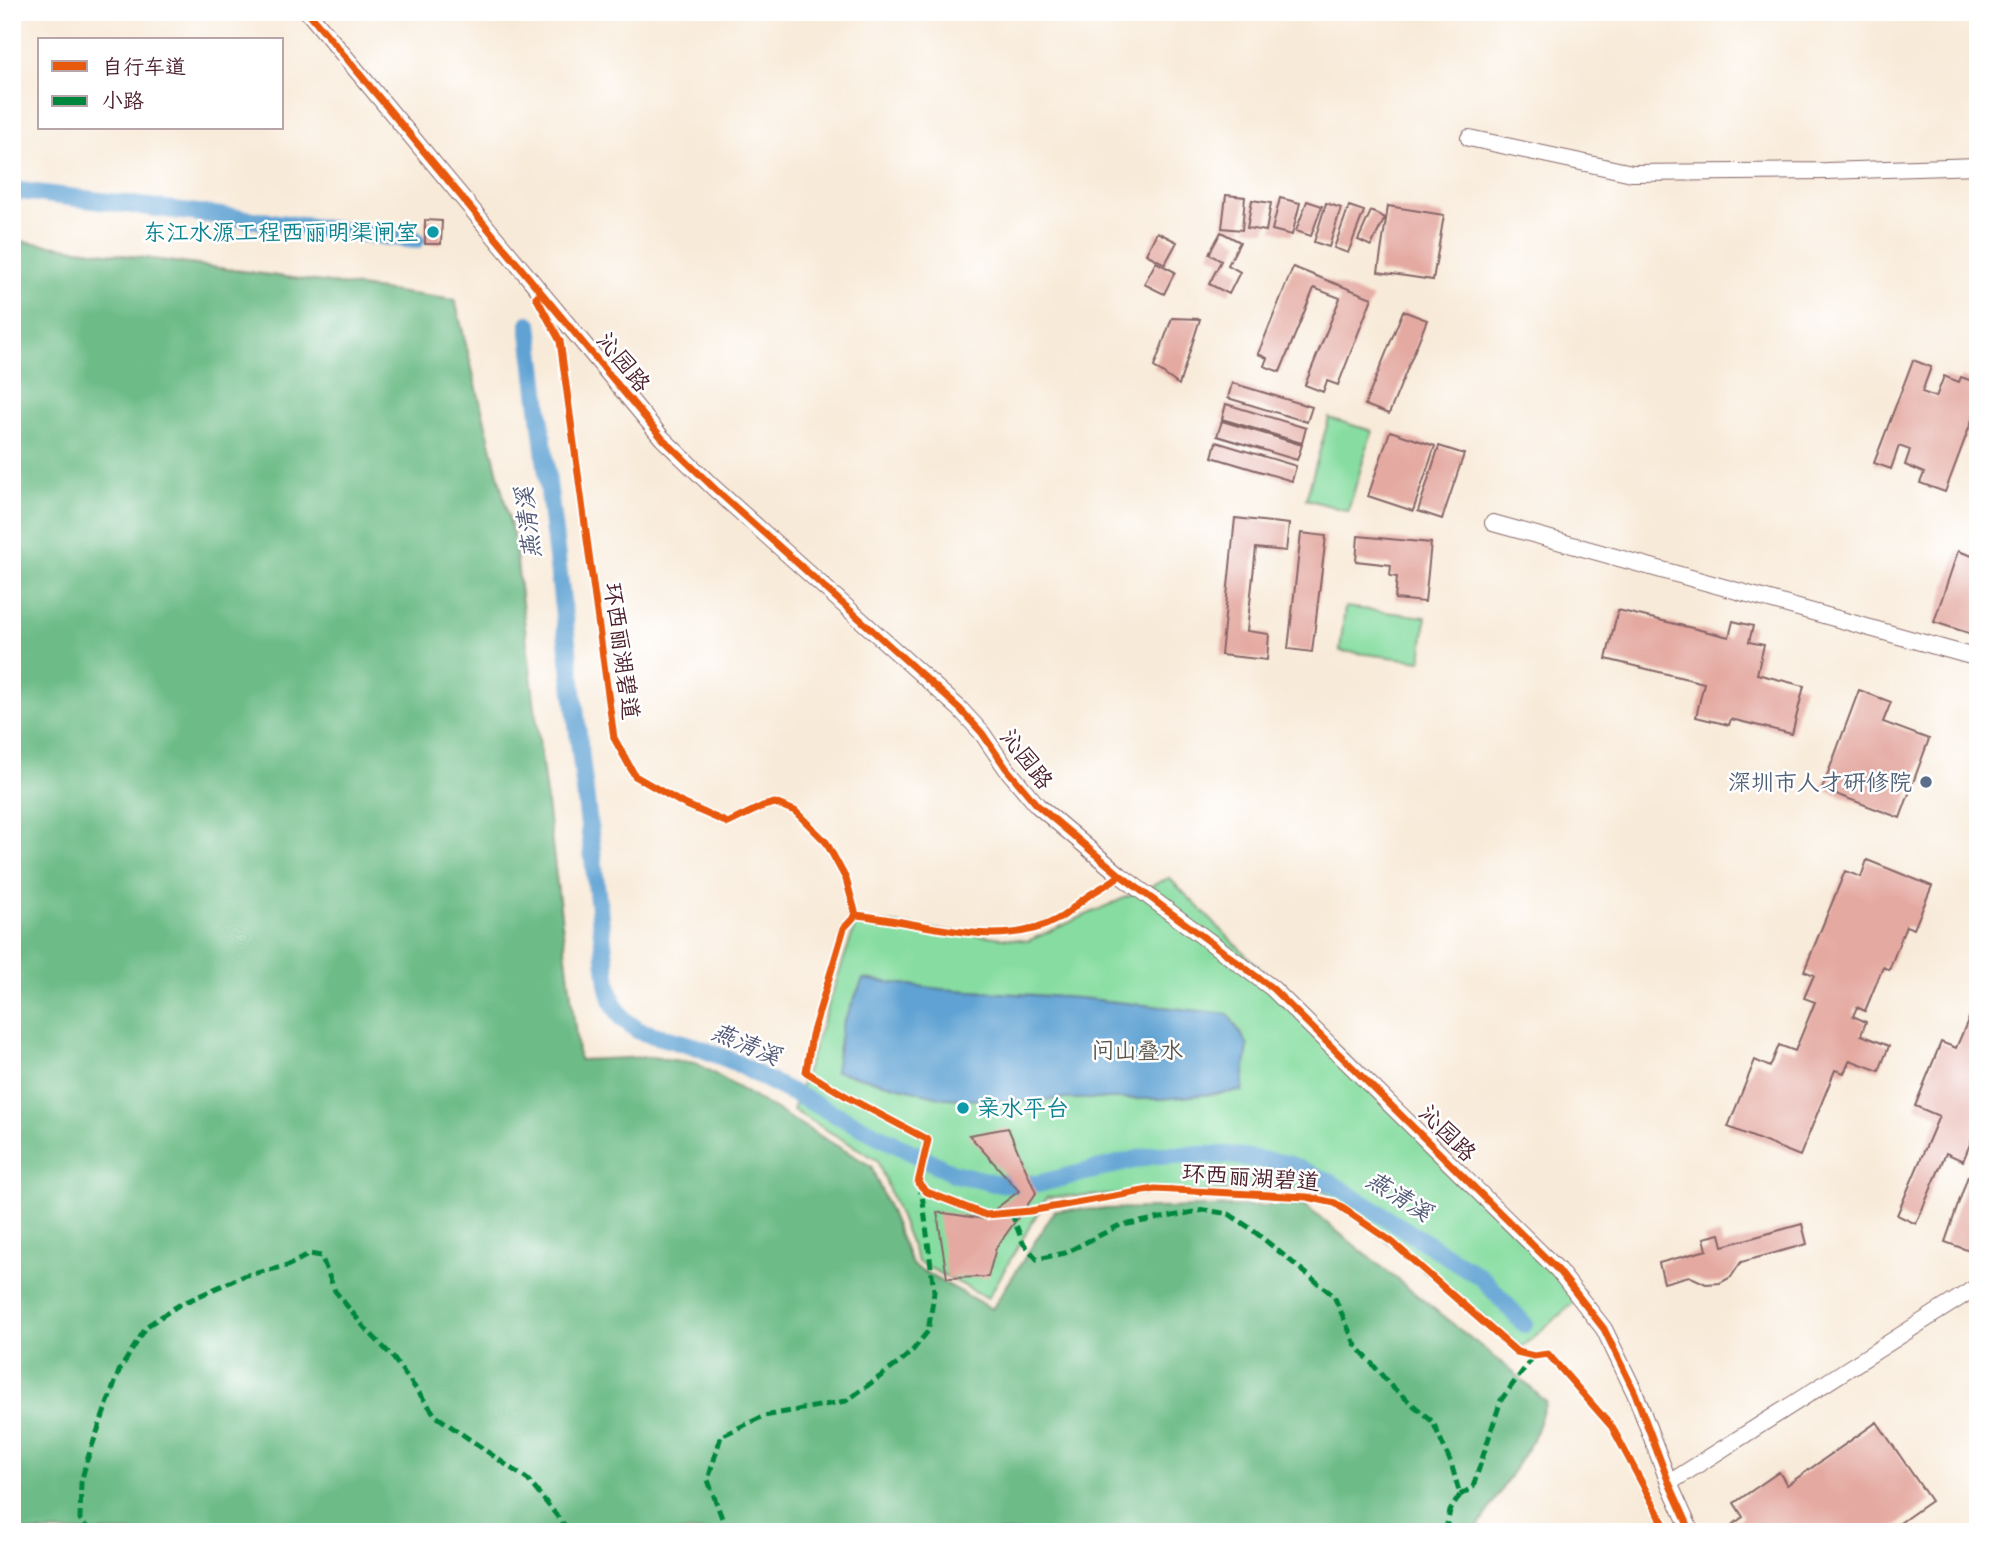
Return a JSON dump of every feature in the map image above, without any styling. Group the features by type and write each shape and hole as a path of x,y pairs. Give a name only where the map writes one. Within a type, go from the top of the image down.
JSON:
{"street":[{"name":"沁园路","path":"308,12 662,438 960,709 982,733 1006,768 1037,805 1120,875 1272,988 1558,1270 1604,1329 1635,1393 1691,1532"},
{"path":"1469,138 1632,173 1978,166"},
{"path":"1493,523 1978,658"},
{"path":"1669,1483 1978,1286"}],"green space":[{"path":"12,240 455,300 514,539 579,1060 651,1057 696,1063 871,1166 912,1265 992,1309 1055,1210 1304,1205 1513,1372 1546,1402 1533,1439 1475,1532 12,1532"},
{"path":"1329,418 1372,431 1348,511 1306,499"},
{"path":"1345,607 1426,617 1421,661 1340,651"},
{"name":"问山叠水","path":"1169,878 1585,1293 1522,1347 1319,1188 1047,1197 988,1298 918,1262 877,1160 793,1110 857,920 1028,941"}],"water":[{"path":"863,979 941,989 1080,998 1228,1014 1248,1045 1242,1091 1162,1099 1012,1102 944,1098 835,1071 842,1026"}],"building":[{"path":"1226,195 1245,197 1242,230 1222,228"},
{"path":"1280,198 1300,203 1292,235 1272,230"},
{"path":"1252,200 1271,203 1266,231 1247,228"},
{"path":"1307,201 1322,206 1311,236 1296,231"},
{"path":"1326,203 1341,208 1329,247 1314,242"},
{"path":"1349,206 1364,211 1348,253 1334,248"},
{"path":"1388,206 1444,215 1433,280 1378,272"},
{"path":"1371,211 1385,218 1371,246 1358,240"},
{"name":"东江水源工程西丽明渠闸室","path":"425,220 442,221 441,244 425,244"},
{"path":"1157,232 1177,242 1165,264 1146,254"},
{"path":"1221,232 1240,242 1228,265 1240,272 1229,294 1209,284 1221,261 1209,254"},
{"path":"1156,262 1175,272 1164,294 1144,284"},
{"path":"1293,267 1372,298 1338,385 1327,381 1323,392 1305,385 1340,298 1314,288 1280,372 1264,366 1267,358 1258,354"},
{"path":"1403,311 1427,320 1389,414 1365,405"},
{"path":"1172,318 1200,319 1179,385 1154,367"},
{"path":"1913,360 1931,367 1922,392 1936,397 1944,376 1959,382 1961,377 1978,383 1978,404 1945,492 1920,483 1924,473 1905,465 1910,450 1899,446 1891,469 1874,463"},
{"path":"1232,383 1312,407 1307,422 1228,398"},
{"path":"1226,404 1306,428 1302,443 1222,419"},
{"path":"1222,421 1302,445 1297,460 1217,436"},
{"path":"1390,431 1435,446 1413,511 1368,496"},
{"path":"1216,442 1296,466 1292,481 1212,457"},
{"path":"1439,446 1464,454 1442,519 1418,511"},
{"path":"1235,518 1289,524 1286,551 1256,548 1247,631 1269,634 1267,660 1221,655"},
{"path":"1301,533 1326,536 1312,652 1288,649"},
{"path":"1358,536 1431,543 1425,602 1395,599 1397,577 1390,576 1391,565 1356,561"},
{"path":"1958,551 1978,558 1978,636 1934,622"},
{"path":"1618,610 1729,637 1733,621 1753,626 1749,642 1764,645 1757,674 1804,686 1792,734 1731,719 1729,725 1696,717 1704,683 1606,659"},
{"path":"1859,690 1891,702 1883,722 1929,739 1900,818 1822,789"},
{"path":"1867,860 1932,886 1914,929 1906,926 1889,970 1883,967 1865,1011 1857,1007 1853,1016 1866,1022 1861,1035 1889,1046 1879,1071 1850,1060 1844,1073 1835,1070 1800,1156 1728,1127 1755,1060 1770,1067 1779,1045 1795,1051 1815,1002 1804,998 1814,975 1804,971 1845,871 1861,877"},
{"path":"1978,997 1978,1125 1963,1161 1946,1153 1916,1224 1897,1215 1939,1116 1915,1106 1941,1042 1956,1048"},
{"path":"1008,1128 1036,1193 996,1248 988,1277 947,1278 937,1212 984,1219 1019,1191 969,1135"},
{"path":"1968,1176 1978,1180 1978,1254 1945,1242"},
{"path":"1802,1224 1807,1244 1741,1262 1731,1277 1720,1283 1706,1284 1689,1276 1664,1283 1659,1263 1707,1250 1704,1238 1720,1234 1723,1246"},
{"path":"1877,1422 1931,1501 1887,1532 1722,1532 1743,1517 1734,1503 1779,1472 1787,1485"}],"waterway":[{"path":"12,190 416,240"},
{"name":"燕清溪","path":"529,324 608,984 613,1003 623,1019 639,1031 697,1047 735,1062 953,1173 994,1183 1037,1184 1154,1155 1228,1155 1288,1164 1331,1183 1482,1278 1524,1324"}],"marked path":[{"path":"727,1532 708,1480 721,1436 764,1416 846,1401 899,1363 928,1331 934,1291 919,1186"},
{"path":"1011,1212 1023,1243 1037,1259 1065,1253 1118,1226 1204,1210 1229,1214 1250,1228 1334,1296 1355,1344 1392,1387 1433,1422 1451,1463 1460,1495 1450,1511 1445,1532"},
{"path":"91,1532 80,1519 81,1483 86,1463 119,1371 147,1326 179,1305 243,1276 287,1266 310,1254 321,1256 335,1291 391,1355 436,1416 528,1480 570,1532"},
{"path":"1460,1495 1473,1487 1501,1400 1534,1356"}],"cycle path":[{"path":"308,12 662,438 960,709 982,733 1006,768 1037,805 1120,875 1272,988 1558,1270 1604,1329 1635,1393 1691,1532"},
{"name":"环西丽湖碧道","path":"536,297 560,341 614,738 635,776 682,803 728,823 775,803 795,811 826,842 846,879 856,915"},
{"path":"856,915 959,932 1011,933 1035,929 1058,919 1120,875"},
{"name":"环西丽湖碧道","path":"856,915 844,928 812,1035 806,1072 928,1140 918,1183 927,1192 986,1215 1030,1211 1155,1189 1307,1197 1335,1203 1392,1242 1517,1352 1534,1356 1548,1354 1612,1427 1668,1532"}],"place":[{"name":"东江水源工程西丽明渠闸室","path":"433,232"},
{"name":"深圳市人才研修院","path":"1926,782"},
{"name":"亲水平台","path":"963,1108"}]}
